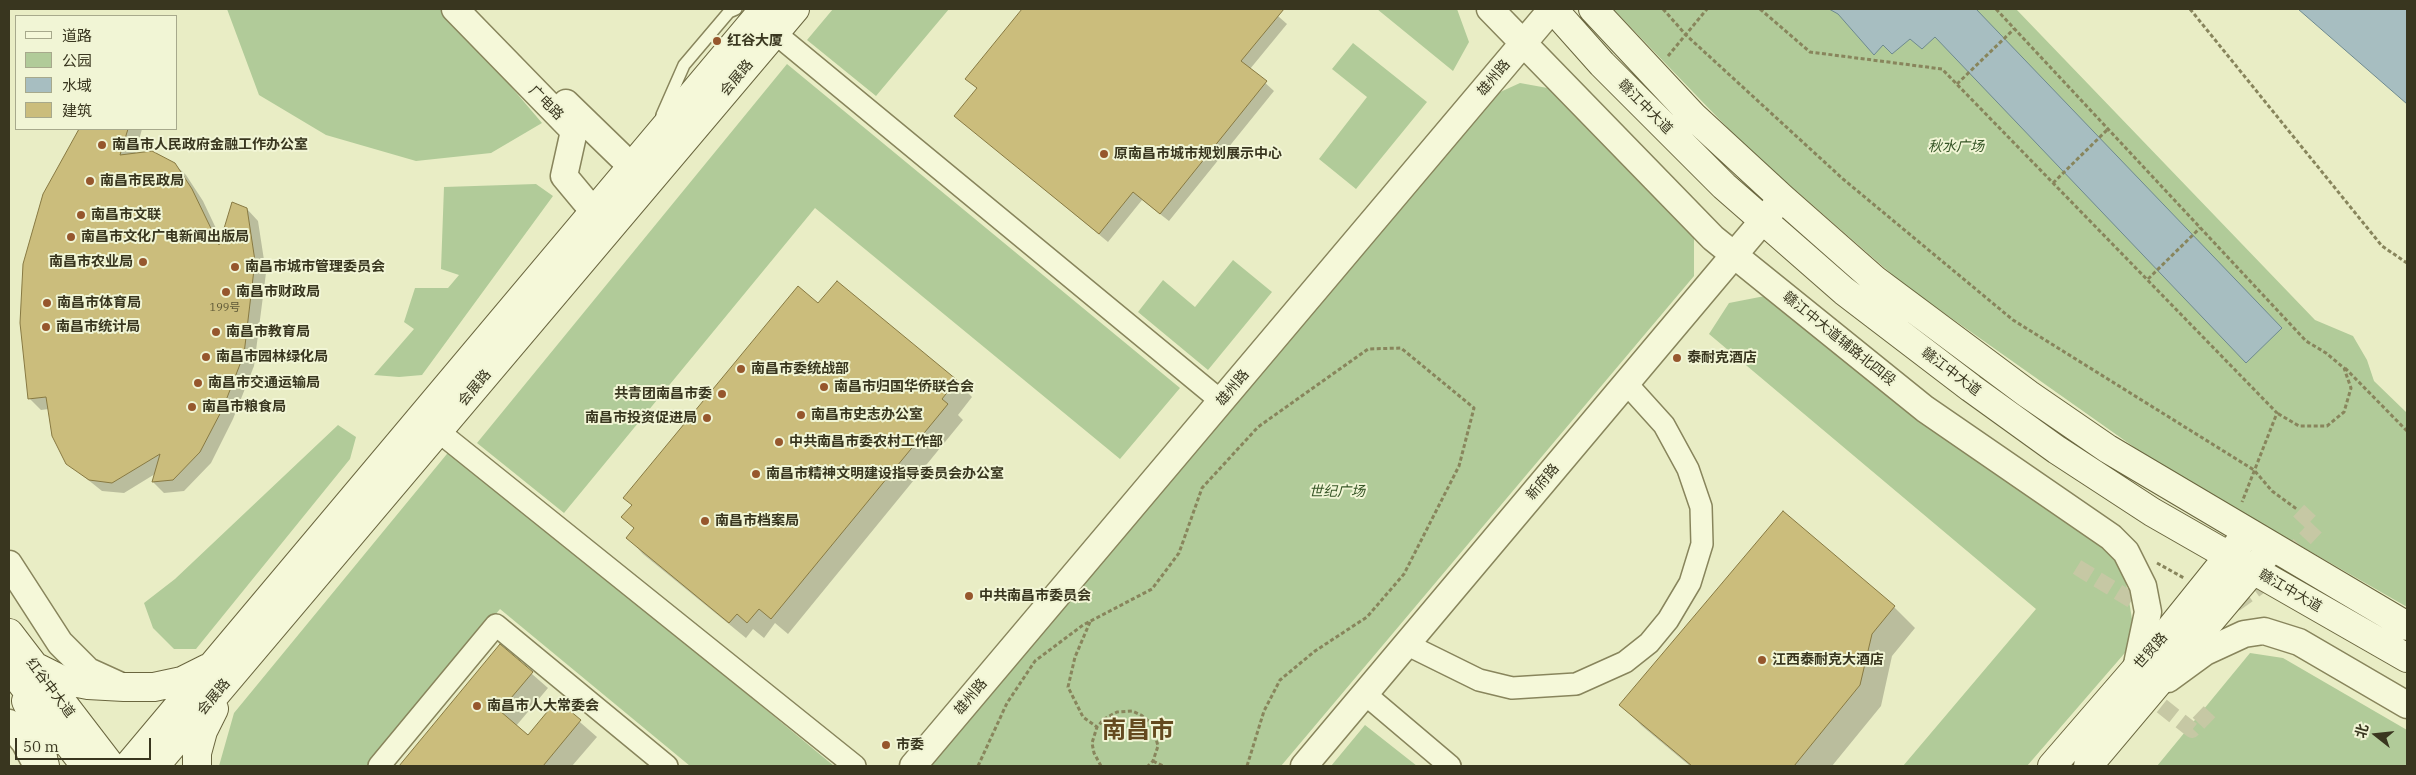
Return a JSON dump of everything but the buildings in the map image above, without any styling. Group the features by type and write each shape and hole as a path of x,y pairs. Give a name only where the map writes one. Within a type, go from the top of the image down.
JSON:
{"main road":[{"name":"会展路","path":"430,424 594,212 758,17 795,9"},
{"name":"赣江中大道","path":"1553,9 1602,64 1724,186 1844,291 2056,450 2152,512 2407,658"},
{"name":"赣江中大道","path":"1593,9 1693,116 1875,280 2028,394 2108,449 2243,521 2271,548 2407,626"},
{"name":"会展路","path":"155,766 220,674 430,424 758,17"},
{"name":"世贸路","path":"2052,766 2136,669 2229,556 2243,521"},
{"name":"世贸路","path":"2088,766 2271,548"},
{"name":"红谷中大道","path":"9,632 19,669 86,766"},
{"path":"19,669 88,685 124,687 154,687 220,674 197,753 197,766"},
{"path":"19,669 45,766"},
{"name":"红谷中大道","path":"19,669 111,766"},
{"name":"会展路","path":"128,766 220,674"}],"street":[{"name":"广电路","path":"455,9 574,131 564,176 594,212"},
{"name":"广电路","path":"468,9 640,157"},
{"name":"赣江中大道辅路北四段","path":"1490,9 1713,238 1926,408 2111,537 2126,552 2143,586 2148,612 2136,669"},
{"name":"雄州路","path":"913,766 1553,9"},
{"path":"758,17 1221,401"},
{"name":"新府路","path":"1304,766 1782,198"},
{"path":"1406,644 1480,680 1512,688 1576,684 1625,662 1649,643 1668,620 1690,583 1702,544 1701,507 1688,469 1664,425 1626,383"},
{"path":"430,424 855,766"},
{"path":"9,564 60,643 88,671 124,687"},
{"path":"379,766 496,624 667,766"},
{"path":"2150,693 2205,652 2244,634 2264,632 2299,642 2407,705"},
{"path":"1365,694 1450,766"},
{"path":"9,723 25,743 37,766"}],"path":[{"path":"1663,9 1686,35 1843,179 2013,320 2254,470 2272,491 2298,510"},
{"path":"1663,62 1708,9"},
{"path":"1760,9 1810,52 1942,69 2277,413 2299,426 2327,426 2344,412 2350,388 2344,368"},
{"path":"1996,9 2306,341 2326,353 2344,368 2407,430"},
{"path":"2190,9 2382,246 2407,263"},
{"path":"1957,84 2014,28"},
{"path":"2053,183 2108,129"},
{"path":"2148,279 2200,228"},
{"path":"978,766 1007,702 1035,662 1090,621 1152,589 1179,553 1202,488 1258,428 1368,349 1400,348 1474,408 1459,466 1404,574 1367,617 1315,651 1280,680 1264,711 1247,766"},
{"path":"2243,521 2254,470 2277,413"},
{"path":"1090,621 1075,656 1068,687 1083,717 1097,727"},
{"path":"1101,766 1094,753 1092,743 1097,727 1104,718 1116,712 1132,711 1141,715 1152,724 1158,746 1153,760 1148,766"},
{"path":"1153,760 1163,766"}],"green space":[{"path":"227,9 445,9 542,123 491,153 416,161 326,135 259,95"},
{"path":"833,9 949,9 876,96 807,40"},
{"path":"1377,9 1457,9 1469,42 1453,71"},
{"name":"秋水广场","path":"1613,9 2016,9 2315,320 2353,336 2367,360 2374,381 2407,413 2407,607 2158,464 1903,284 1746,147"},
{"path":"1353,43 1427,102 1356,189 1319,159 1367,97 1332,69"},
{"path":"787,64 1180,388 1120,459 815,208 564,513 477,443"},
{"name":"世纪广场","path":"1520,83 1553,89 1694,231 1694,276 1281,766 931,766 1498,93"},
{"path":"536,184 553,196 422,375 399,377 374,375 414,329 404,322 415,288 448,288 459,275 441,269 444,187"},
{"path":"1233,260 1272,292 1208,370 1138,312 1163,280 1195,307"},
{"path":"1770,295 2110,549 2124,570 2132,619 2130,647 2027,766 1903,766 2036,609 1709,334 1729,303"},
{"path":"338,425 356,437 350,459 196,649 174,649 153,628 144,603 175,579"},
{"path":"451,449 834,766 690,766 500,609 370,766 219,766 234,713"},
{"path":"2250,653 2283,658 2407,730 2407,766 2157,766"},
{"path":"1365,725 1417,766 1331,766"}],"water":[{"path":"1829,9 1976,9 2282,328 2246,363 1935,37 1922,49 1910,39 1892,54 1883,45 1874,55 1838,14"},
{"path":"2298,9 2407,9 2407,104"}],"tunnel":[{"path":"2235,604 2260,586 2316,527 2298,510"},
{"path":"2077,567 2151,612"},
{"path":"2143,691 2192,730 2214,707"}],"place":[{"name":"红谷大厦","path":"717,41"},
{"name":"南昌市人民政府金融工作办公室","path":"102,145"},
{"name":"原南昌市城市规划展示中心","path":"1104,154"},
{"name":"南昌市民政局","path":"90,181"},
{"name":"南昌市文联","path":"81,215"},
{"name":"南昌市文化广电新闻出版局","path":"71,237"},
{"name":"南昌市农业局","path":"143,262"},
{"name":"南昌市城市管理委员会","path":"235,267"},
{"name":"南昌市财政局","path":"226,292"},
{"name":"南昌市体育局","path":"47,303"},
{"name":"南昌市统计局","path":"46,327"},
{"name":"南昌市教育局","path":"216,332"},
{"name":"南昌市园林绿化局","path":"206,357"},
{"name":"泰耐克酒店","path":"1677,358"},
{"name":"南昌市委统战部","path":"741,369"},
{"name":"南昌市交通运输局","path":"198,383"},
{"name":"南昌市归国华侨联合会","path":"824,387"},
{"name":"共青团南昌市委","path":"722,394"},
{"name":"南昌市粮食局","path":"192,407"},
{"name":"南昌市史志办公室","path":"801,415"},
{"name":"南昌市投资促进局","path":"707,418"},
{"name":"中共南昌市委农村工作部","path":"779,442"},
{"name":"南昌市精神文明建设指导委员会办公室","path":"756,474"},
{"name":"南昌市档案局","path":"705,521"},
{"name":"中共南昌市委员会","path":"969,596"},
{"name":"江西泰耐克大酒店","path":"1762,660"},
{"name":"南昌市人大常委会","path":"477,706"},
{"name":"市委","path":"886,745"}],"district":[{"name":"南昌市","path":"1138,731"}]}
